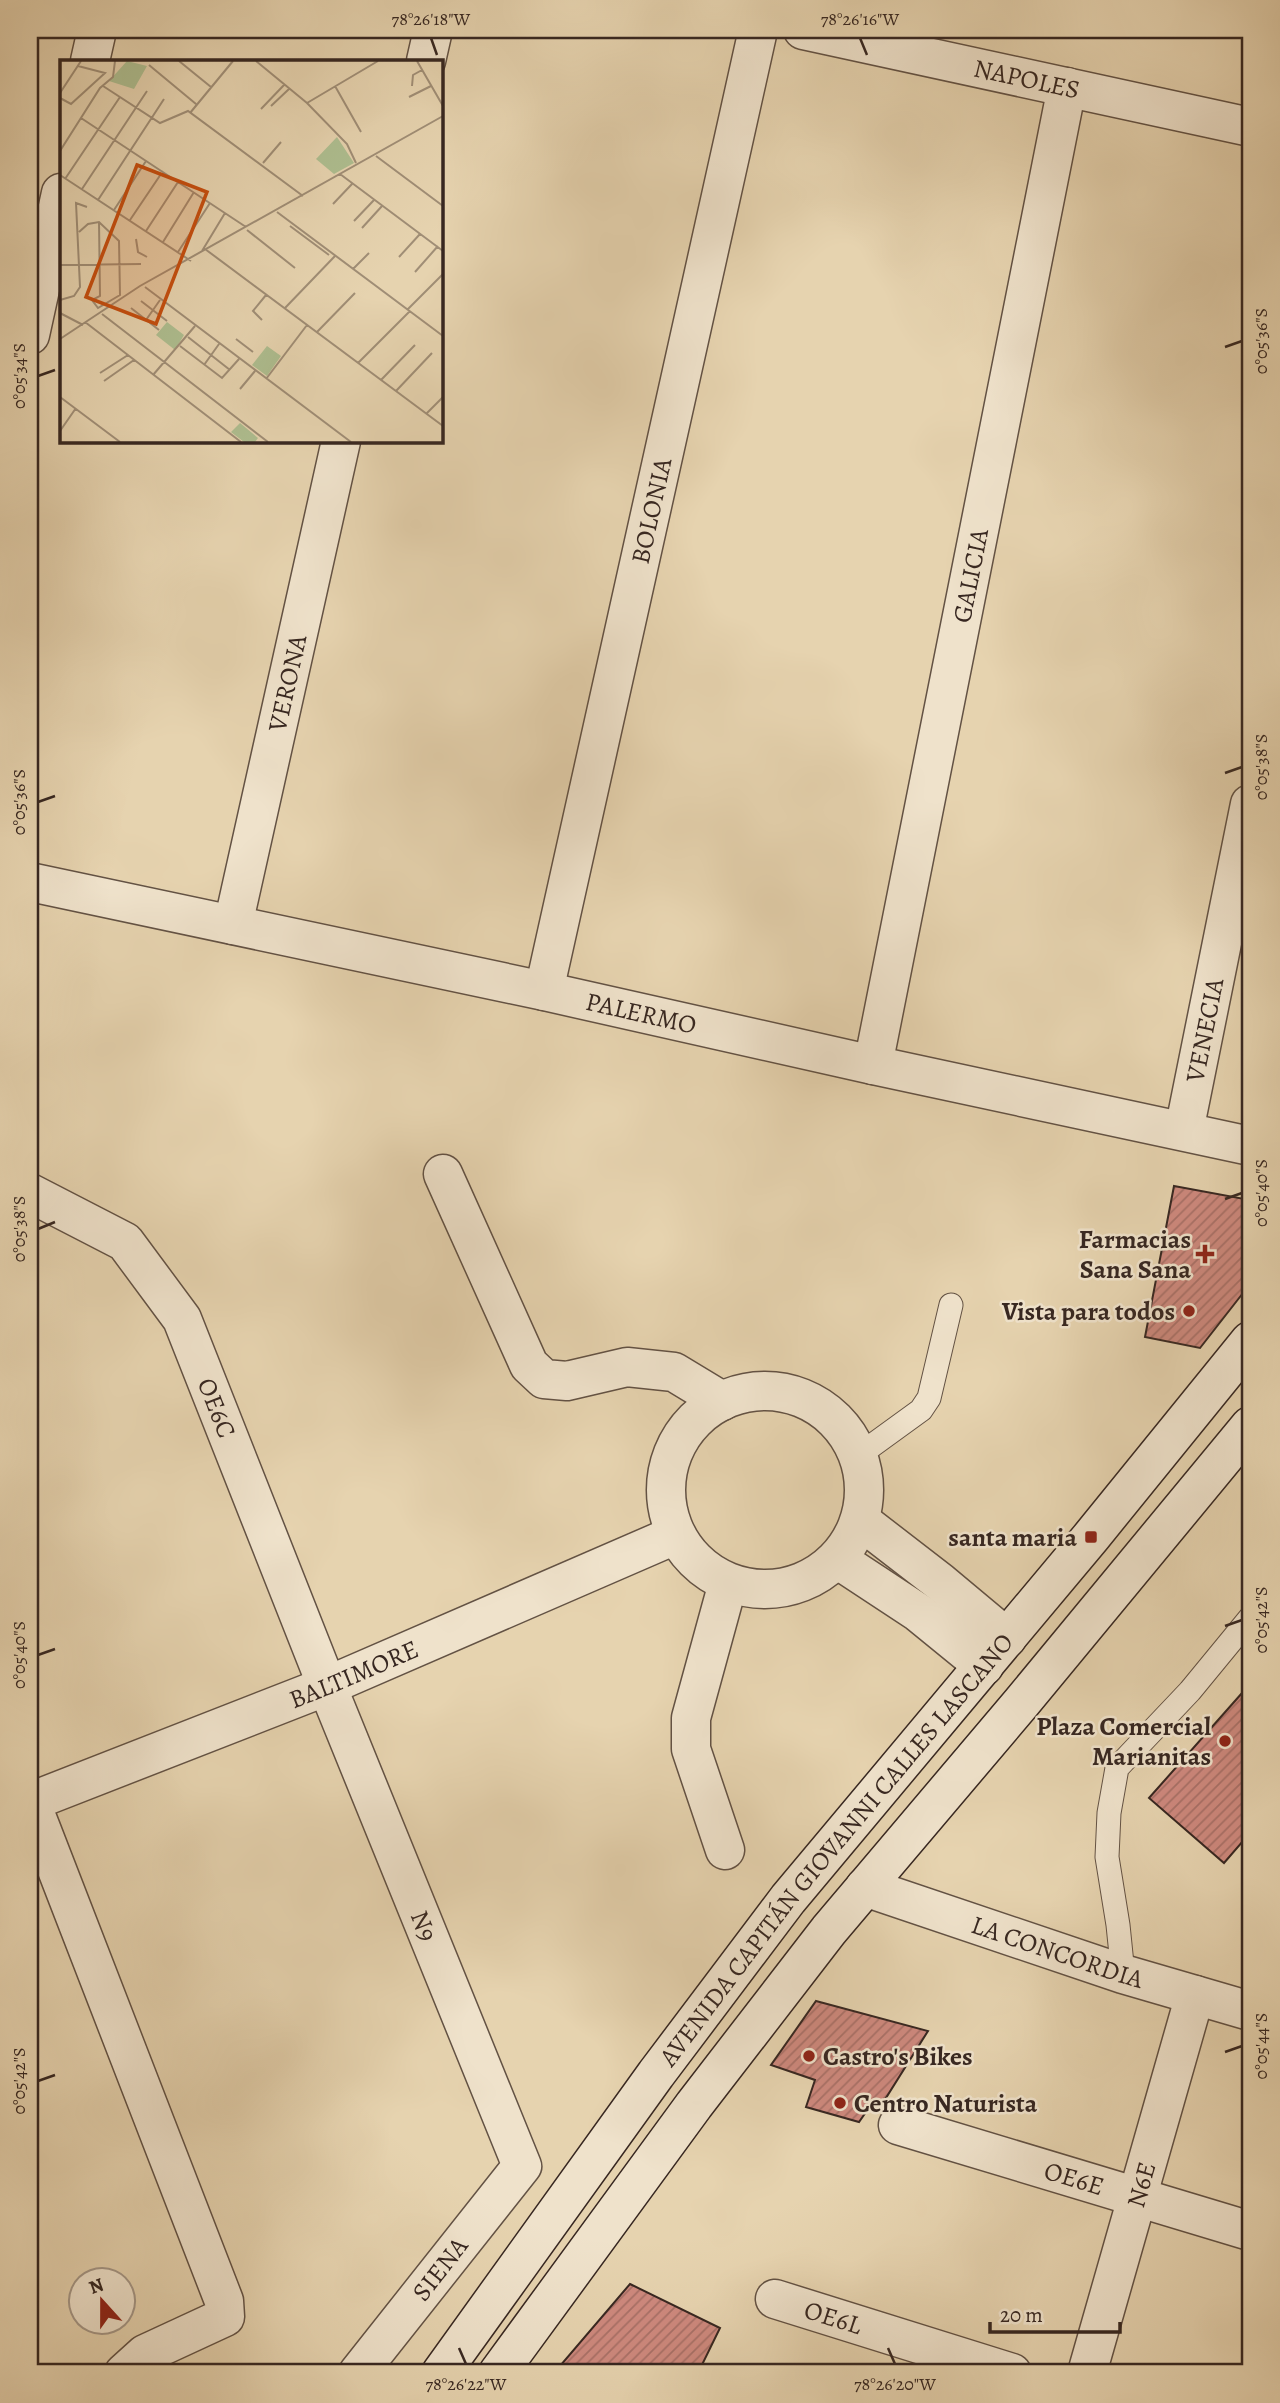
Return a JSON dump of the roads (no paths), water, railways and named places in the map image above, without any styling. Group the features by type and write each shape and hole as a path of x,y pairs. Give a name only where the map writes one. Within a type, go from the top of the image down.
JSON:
{"street":[{"path":"90,60 97,30"},
{"path":"426,60 433,30"},
{"name":"BOLONIA","path":"544,991 758,30"},
{"name":"NAPOLES","path":"803,30 853,34 1067,88 1250,127"},
{"name":"GALICIA","path":"873,1065 1067,88"},
{"path":"30,335 60,198"},
{"name":"VERONA","path":"233,925 341,443"},
{"name":"VENECIA","path":"1184,1131 1250,804"},
{"name":"PALERMO","path":"30,882 544,991 1250,1146"},
{"path":"443,1174 529,1365 544,1379 567,1381 627,1367 674,1372 722,1401"},
{"name":"OE6C","path":"30,1192 125,1242 182,1319 327,1686"},
{"name":"AVENIDA CAPITÁN GIOVANNI CALLES LASCANO","path":"441,2373 656,2074 788,1899 1250,1341"},
{"path":"754,1392 787,1394 818,1405 843,1427 859,1455 865,1488 860,1521 837,1559 804,1582 763,1590 728,1583 697,1564 675,1535 666,1505 666,1474 676,1444 696,1418 722,1401 754,1392"},
{"name":"AVENIDA CAPITÁN GIOVANNI CALLES LASCANO","path":"498,2373 694,2105 865,1887 1250,1426"},
{"path":"860,1521 940,1582 995,1652"},
{"name":"BALTIMORE","path":"30,1801 327,1686 675,1535"},
{"path":"837,1559 919,1613 995,1652"},
{"path":"725,1850 691,1749 691,1718 728,1583"},
{"name":"N9","path":"327,1686 522,2166"},
{"path":"30,1801 224,2301 225,2317 145,2354 124,2373"},
{"name":"LA CONCORDIA","path":"865,1887 1123,1974 1250,2011"},
{"name":"N6E","path":"1087,2373 1195,1995"},
{"name":"OE6E","path":"898,2125 1250,2231"},
{"name":"SIENA","path":"358,2373 522,2166"},
{"name":"OE6L","path":"775,2299 1012,2373"}],"lane":[{"path":"859,1455 921,1410 929,1398 951,1305"},
{"path":"1123,1974 1107,1857 1109,1813 1118,1768 1190,1691 1250,1618"}],"place":[{"name":"Farmacias Sana Sana","path":"1205,1254"},
{"name":"Vista para todos","path":"1189,1311"},
{"name":"santa maria","path":"1091,1537"},
{"name":"Plaza Comercial Marianitas","path":"1225,1741"},
{"name":"Castro's Bikes","path":"809,2056"},
{"name":"Centro Naturista","path":"840,2103"}]}
